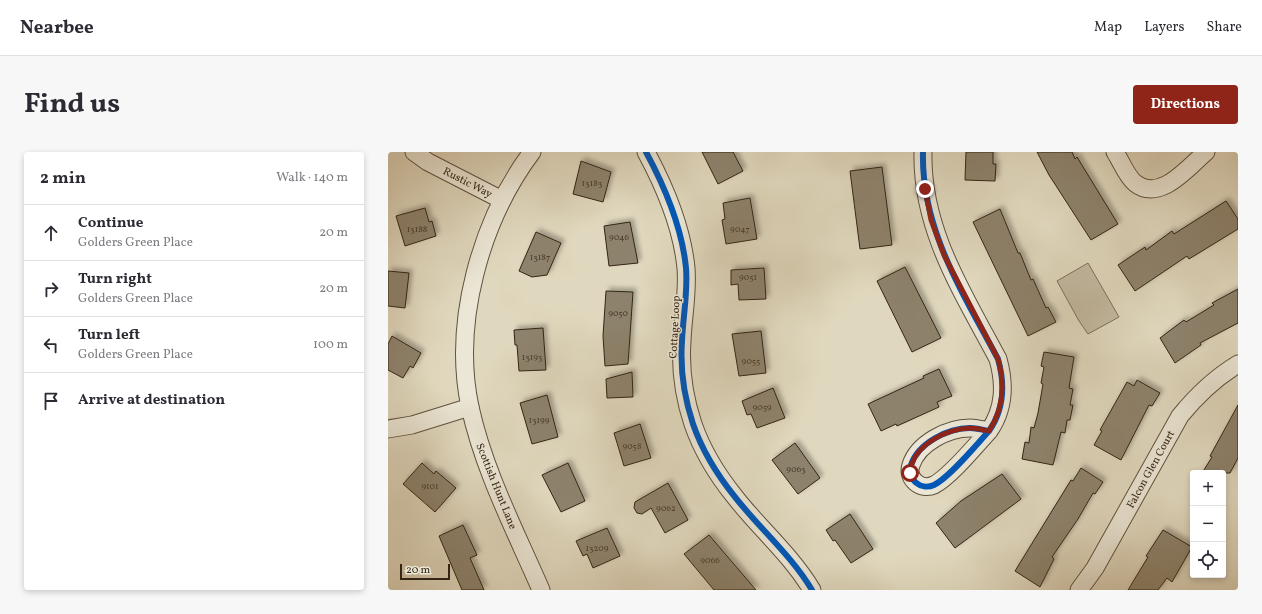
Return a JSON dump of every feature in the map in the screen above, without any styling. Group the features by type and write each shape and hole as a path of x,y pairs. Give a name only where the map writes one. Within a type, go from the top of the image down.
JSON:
{"street":[{"name":"Rustic Way","path":"414,152 428,162 502,200"},
{"name":"Scottish Hunt Lane","path":"532,152 502,200 476,267 469,304 466,342 467,387 470,407 482,453 541,590"},
{"name":"Cottage Loop","path":"646,152 662,181 675,214 682,242 686,269 686,291 682,341 682,371 687,400 694,424 705,450 735,498 788,557 812,590"},
{"path":"923,152 925,189 931,220 944,255 998,359 1002,376 1003,393 999,410 989,431"},
{"path":"1114,152 1134,183 1143,188 1153,190 1169,184 1206,152"},
{"name":"Falcon Glen Court","path":"1079,590 1095,568 1180,416 1195,398 1216,378 1238,364"},
{"path":"388,429 412,425 470,407"}],"shaded area":[{"path":"1088,263 1119,317 1088,334 1079,321 1057,281"}],"building":[{"path":"702,152 733,152 743,171 718,184"},
{"path":"966,152 993,152 993,164 996,164 995,181 965,180"},
{"path":"1037,152 1072,152 1075,159 1077,157 1118,224 1091,240 1049,175"},
{"path":"581,161 611,172 603,202 573,194"},
{"path":"882,167 892,245 860,249 850,171"},
{"path":"750,198 757,239 726,244 722,220 725,219 723,203"},
{"path":"1226,201 1238,219 1238,229 1189,259 1187,256 1135,291 1118,265 1145,247 1146,250 1172,231 1174,234"},
{"path":"425,208 429,222 432,221 436,236 405,246 396,216"},
{"path":"1000,209 1031,280 1033,279 1046,308 1048,307 1056,322 1028,336 973,222"},
{"path":"630,222 638,263 609,266 604,226"},
{"path":"536,232 561,243 547,275 532,277 519,271"},
{"path":"905,267 941,338 912,352 877,281"},
{"path":"764,268 766,299 739,300 738,284 731,285 731,270"},
{"path":"388,271 409,273 405,308 388,306"},
{"path":"1238,289 1238,323 1200,343 1201,345 1175,363 1160,338 1184,320 1186,322 1214,305 1212,303"},
{"path":"606,291 633,292 628,364 605,366 603,336"},
{"path":"543,328 546,370 519,371 514,330"},
{"path":"761,331 766,373 739,376 732,334"},
{"path":"392,336 421,353 413,368 410,366 403,378 388,370 388,344"},
{"path":"1044,352 1074,357 1069,388 1073,389 1070,405 1073,405 1070,420 1067,420 1065,433 1061,432 1053,465 1022,459 1025,442 1029,443 1031,427 1034,428 1038,413 1043,384 1041,383 1044,367 1041,366"},
{"path":"939,369 952,396 937,402 939,407 897,426 896,424 881,431 868,404 924,378 923,376"},
{"path":"632,372 633,397 607,398 606,379"},
{"path":"1137,380 1160,393 1152,406 1149,405 1121,460 1094,445 1102,431 1100,430 1127,382 1134,386"},
{"path":"773,388 785,418 757,428 751,414 747,415 742,401"},
{"path":"547,395 558,437 532,444 520,403"},
{"path":"1238,405 1238,458 1230,473 1226,473 1226,470 1204,470 1212,457 1210,456"},
{"path":"640,424 651,458 624,466 614,433"},
{"path":"795,443 820,478 798,494 772,460"},
{"path":"422,463 434,474 436,471 456,488 435,512 403,484"},
{"path":"568,463 585,501 561,512 542,475"},
{"path":"1081,468 1103,482 1095,494 1093,493 1078,519 1052,557 1054,559 1040,587 1015,571 1071,480 1073,481"},
{"path":"1002,474 1021,499 955,548 936,523 961,501"},
{"path":"668,483 688,520 665,533 651,508 642,514 637,513 634,508 635,502"},
{"path":"850,514 873,549 851,563 826,530"},
{"path":"463,525 477,555 470,558 484,590 462,590 439,536"},
{"path":"607,528 620,556 593,568 587,554 583,556 576,541"},
{"path":"1163,530 1190,546 1190,550 1172,582 1167,578 1158,590 1128,590 1148,557 1146,556"},
{"path":"709,535 756,590 714,590 684,554"}],"cycle path":[{"path":"646,152 672,208 684,253 686,286 682,341 682,372 687,404 693,424 711,462 729,489 795,565 812,590"},
{"path":"923,152 924,180 929,208 937,234 958,285 998,359 1002,378 1002,396 998,414 989,431 948,475 934,485 929,486 920,485 913,479 910,470 915,457 920,450 935,438 961,429 972,428 989,431"}],"route":[{"path":"910,473 910,466 916,454 930,441 956,430 971,428 989,431 999,410 1003,393 1002,376 998,359 944,255 931,220 925,189"}]}
